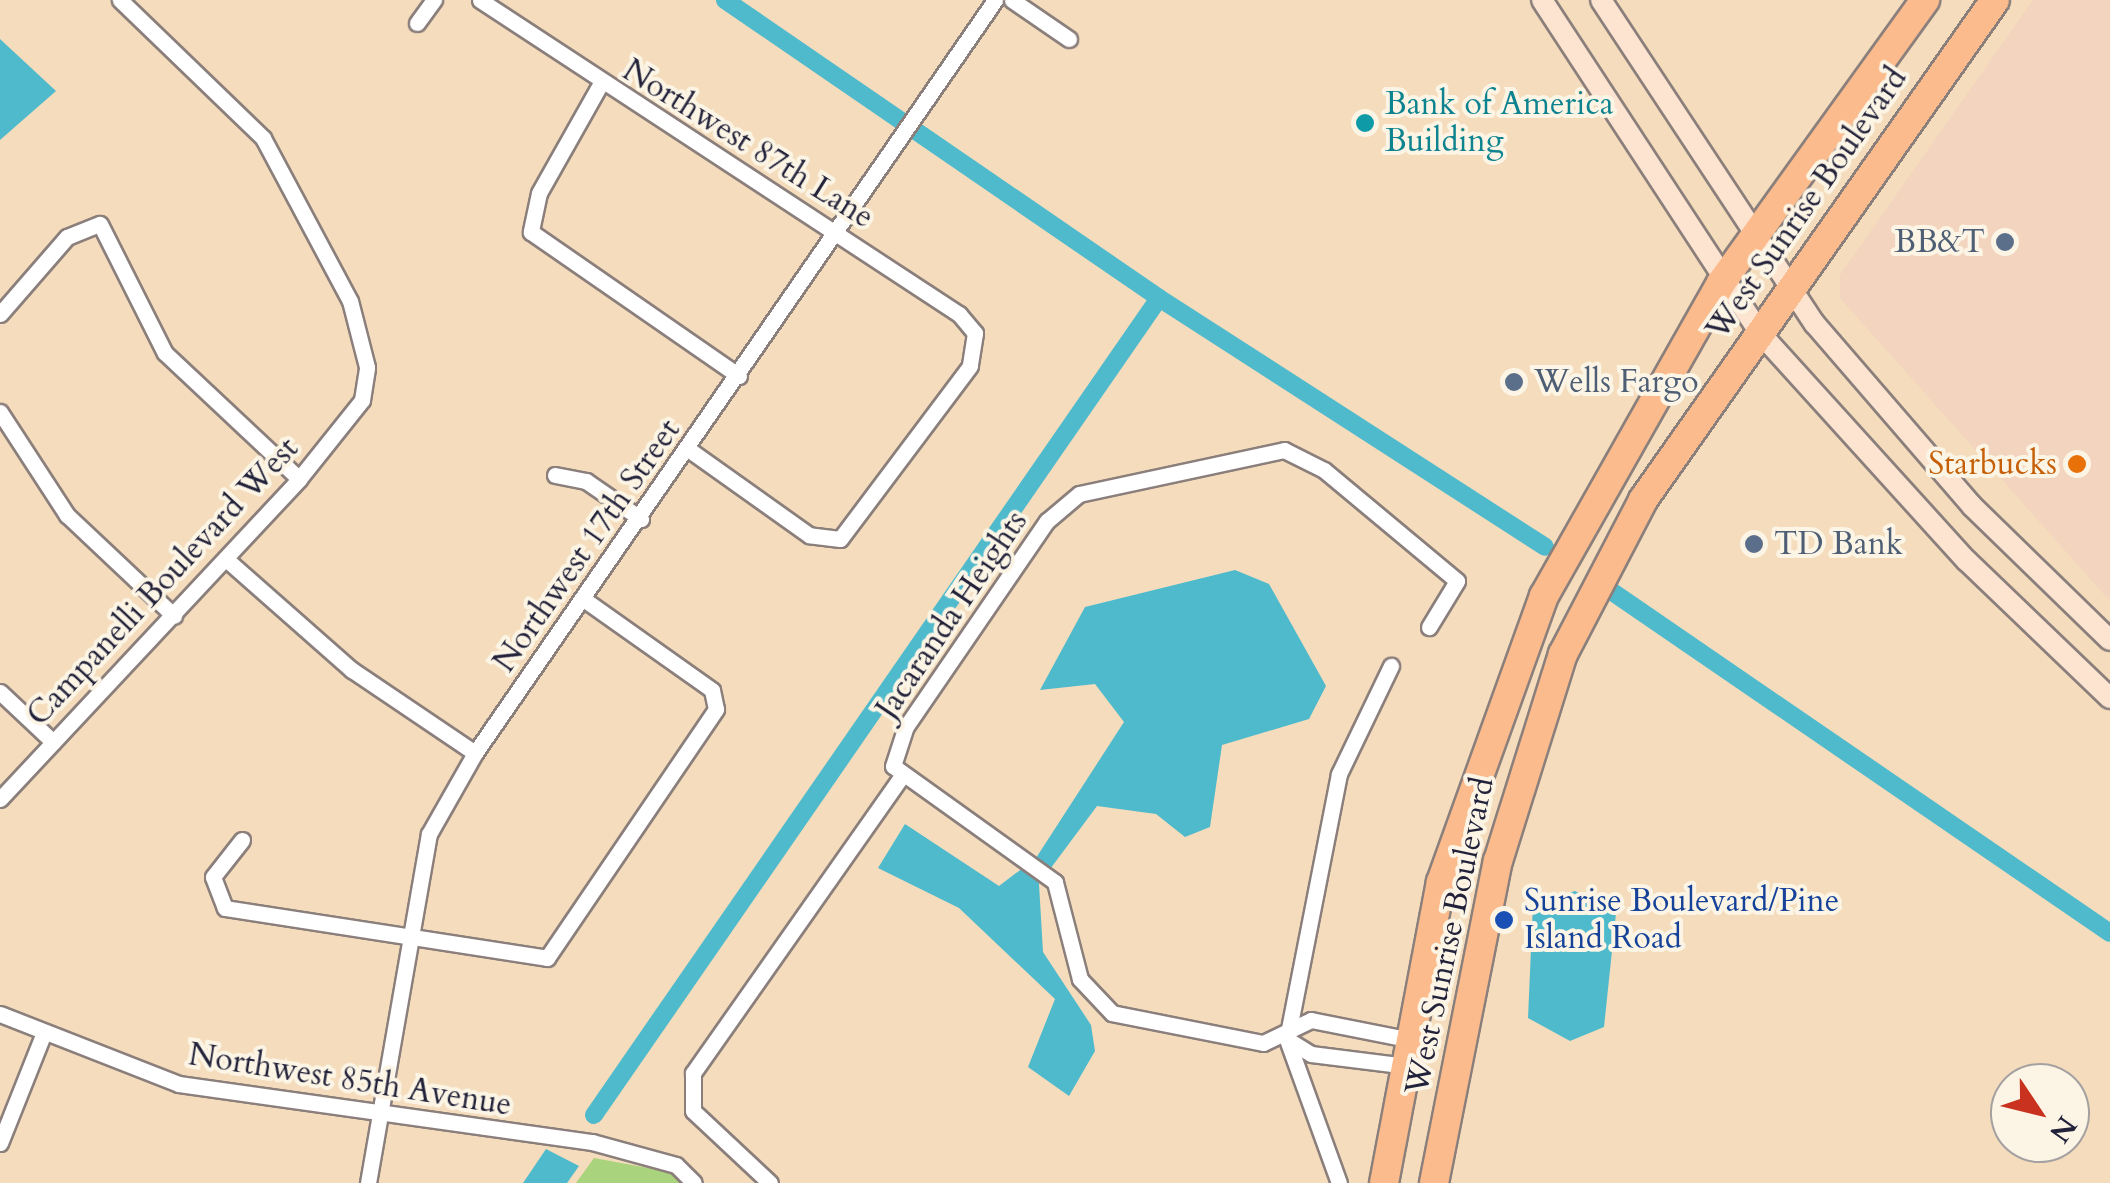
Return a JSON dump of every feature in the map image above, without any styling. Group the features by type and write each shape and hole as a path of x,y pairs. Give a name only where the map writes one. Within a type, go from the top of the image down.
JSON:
{"highway":[{"name":"West Sunrise Boulevard","path":"1384,1183 1441,882 1544,596 1586,514 1722,283 1925,0"},
{"name":"West Sunrise Boulevard","path":"1434,1183 1518,777 1573,634 1627,532 1759,332 1995,0"}],"main road":[{"path":"1542,0 1722,283 1759,332 1967,561 2110,698"},
{"path":"1602,0 1790,288 1972,506 2110,640"}],"street":[{"name":"Campanelli Boulevard West","path":"0,799 299,479 362,400 367,367 350,301 263,138 120,0"},
{"path":"417,23 434,0"},
{"name":"Northwest 87th Lane","path":"480,0 601,83 959,314 977,342 970,366 856,526 840,539 814,538 688,449"},
{"name":"Northwest 17th Street","path":"368,1183 429,834 475,753 586,600 996,0"},
{"path":"1012,0 1069,39"},
{"path":"601,83 539,193 531,232 739,376"},
{"path":"0,314 67,237 100,224 165,352 299,479"},
{"path":"0,412 67,515 174,616"},
{"name":"Jacaranda Heights","path":"900,778 893,766 905,728 1048,521 1078,494 1284,450 1324,470 1457,581 1429,626"},
{"path":"555,475 586,481 641,519"},
{"path":"226,558 352,670 475,753"},
{"path":"242,840 212,876 225,908 409,943 547,958 716,709 712,690 586,600"},
{"path":"1339,1183 1287,1039 1340,774 1390,666"},
{"path":"0,692 53,742"},
{"path":"770,1183 693,1111 693,1073 900,778 1055,882 1080,979 1112,1013 1263,1042 1287,1039 1311,1020 1410,1053"},
{"name":"Northwest 85th Avenue","path":"0,1014 43,1035 179,1084 380,1117 592,1142 676,1165 694,1183"},
{"path":"0,1143 43,1035"},
{"path":"1287,1039 1311,1054 1410,1053"}],"shaded area":[{"path":"2033,0 2110,0 2110,601 1840,298 1840,275"}],"green space":[{"path":"594,1158 670,1172 683,1183 576,1183"}],"water":[{"path":"0,39 56,91 0,140"},
{"path":"1235,570 1269,584 1326,686 1309,719 1222,745 1210,827 1185,837 1156,814 1097,806 1039,884 1043,952 1091,1025 1095,1051 1069,1096 1028,1067 1055,999 959,908 878,868 905,824 999,886 1036,858 1124,722 1095,684 1040,690 1085,607"},
{"path":"1575,891 1616,913 1604,1027 1570,1041 1528,1018 1533,903"},
{"path":"546,1149 579,1166 567,1183 523,1183"}],"waterway":[{"path":"725,0 1159,298 1545,547"},
{"path":"594,1115 1159,298"},
{"path":"1614,593 2110,933"}],"place":[{"name":"Bank of America Building","path":"1365,123"},
{"name":"BB&T","path":"2005,242"},
{"name":"Wells Fargo","path":"1514,382"},
{"name":"Starbucks","path":"2077,464"},
{"name":"TD Bank","path":"1754,544"},
{"name":"Sunrise Boulevard/Pine Island Road","path":"1504,920"}]}
